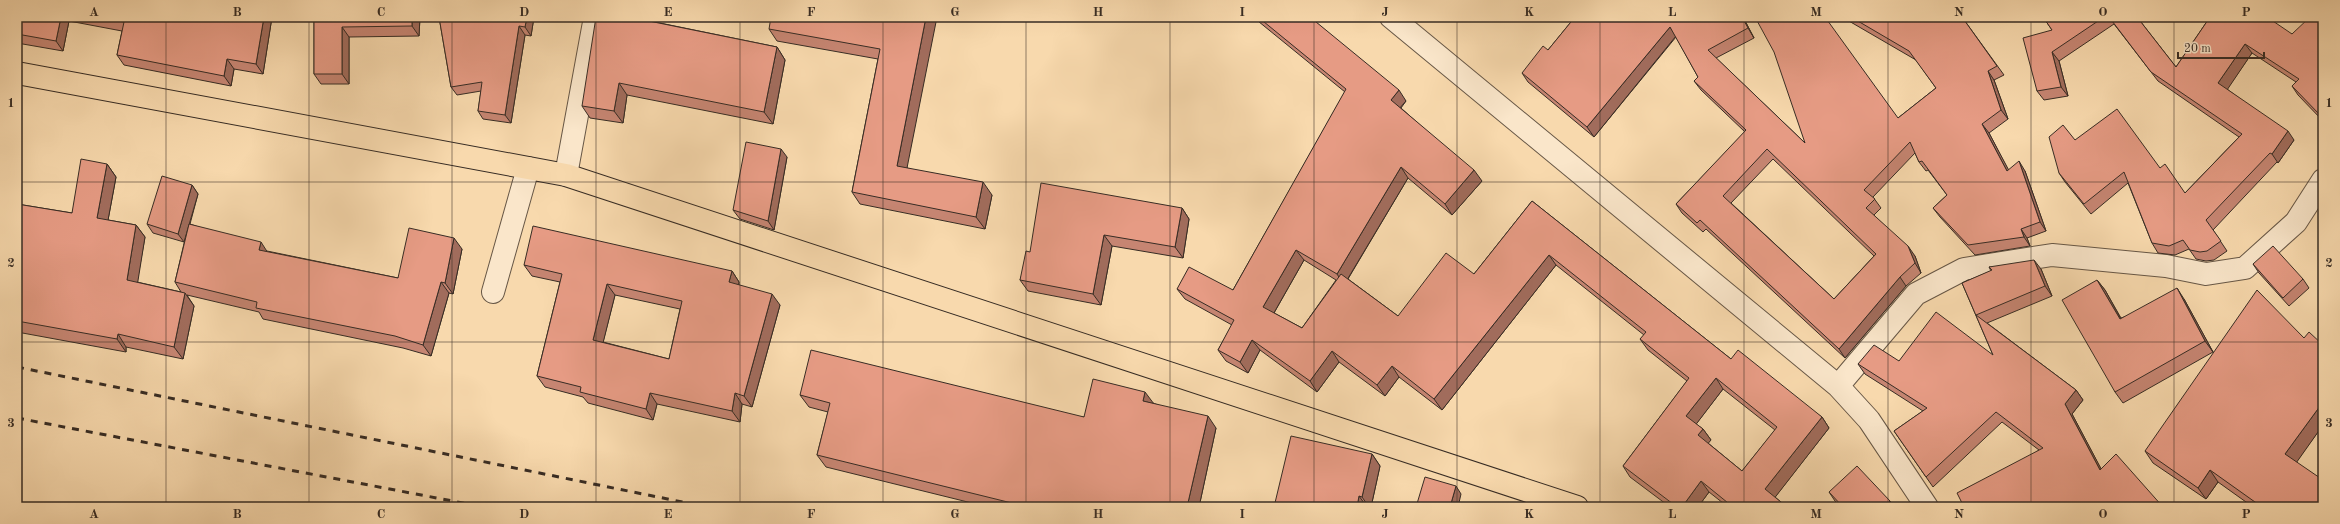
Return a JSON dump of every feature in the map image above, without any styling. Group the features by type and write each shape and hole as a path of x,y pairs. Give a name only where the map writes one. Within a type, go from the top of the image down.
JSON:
{"main road":[{"path":"17,73 566,175 1577,507"}],"street":[{"path":"566,175 595,17"},
{"path":"1391,17 1838,386 1869,420 1927,507"},
{"path":"493,292 528,168"},
{"path":"1838,386 1916,294 1964,269 2052,255 2166,266 2206,274 2245,268 2296,222 2323,180"}],"building":[{"path":"17,17 61,17 56,41 17,34"},
{"path":"96,17 264,17 256,64 227,59 224,76 117,55 124,22"},
{"path":"314,17 412,17 412,26 342,27 342,74 314,74"},
{"path":"439,17 527,17 525,27 519,26 505,115 478,111 482,82 451,87"},
{"path":"596,17 645,17 644,20 777,47 764,112 619,83 614,111 582,106"},
{"path":"771,17 862,17 885,21 886,17 926,17 897,166 983,182 976,217 852,192 880,49 769,29"},
{"path":"1258,17 1310,17 1399,90 1391,100 1474,170 1445,204 1401,167 1337,274 1296,250 1263,307 1302,328 1341,274 1398,316 1446,253 1474,274 1532,201 1731,359 1738,350 1822,417 1765,489 1787,507 1733,507 1701,481 1682,507 1677,507 1623,466 1689,378 1640,339 1646,332 1549,255 1434,399 1392,366 1377,385 1332,351 1310,381 1252,340 1240,362 1218,350 1234,320 1177,289 1189,267 1233,290 1346,89","holes":["1716,378 1777,427 1742,471 1698,435 1703,429 1686,416"]},
{"path":"1575,17 1742,17 1748,28 1708,50 1805,143 1774,52 1755,17 1825,17 1898,118 1936,88 1909,51 1851,17 1962,17 1997,66 1988,71 2001,110 1982,124 2007,171 2019,161 2040,222 2021,229 2024,237 1968,245 1933,208 1947,195 1922,161 1919,162 1910,142 1864,190 1875,199 1866,208 1908,246 1915,263 1900,277 1839,349 1700,220 1697,223 1676,204 1746,130 1694,81 1698,77 1670,27 1587,127 1522,73 1543,46 1548,50","holes":["1767,149 1876,254 1834,299 1723,196"]},
{"path":"2043,17 2104,17 2052,52 2061,87 2037,91 2023,38 2052,30"},
{"path":"2109,17 2137,17 2176,67 2210,17 2267,17 2292,34 2310,17 2323,17 2323,112 2320,115 2292,86 2299,79 2245,44 2218,83 2288,131 2272,154 2270,153 2206,220 2221,241 2207,251 2200,252 2190,250 2183,240 2169,246 2152,243 2124,172 2084,204 2059,173 2049,137 2063,125 2075,140 2117,109 2160,168 2165,164 2185,193 2242,134 2151,72"},
{"path":"746,142 781,149 768,221 733,210"},
{"path":"81,159 107,164 97,218 136,225 127,280 185,293 174,347 118,334 117,339 17,321 17,204 72,213"},
{"path":"162,176 192,185 178,234 147,224"},
{"path":"1041,183 1182,208 1175,247 1104,235 1093,294 1020,280 1026,251 1030,252"},
{"path":"189,224 261,242 259,250 398,278 409,228 454,238 445,283 441,282 423,345 395,336 256,308 257,302 175,282"},
{"path":"533,226 732,271 729,282 772,294 744,396 735,393 732,411 650,393 646,409 580,392 581,387 537,376 562,274 524,265","holes":["607,284 682,301 669,359 593,340"]},
{"path":"2273,246 2303,279 2283,298 2253,264"},
{"path":"2034,260 2045,286 1976,315 2076,390 2065,404 2100,470 2116,454 2163,507 2020,507 2019,504 2013,507 1964,507 1957,493 2043,448 1996,412 1926,477 1894,431 1927,408 1858,364 1874,345 1899,361 1936,312 1993,355 1962,283 1992,270 1989,267"},
{"path":"2323,275 2323,284 2320,282"},
{"path":"2097,280 2120,319 2177,288 2205,341 2115,392 2062,300"},
{"path":"2257,290 2304,338 2309,332 2323,345 2323,402 2285,454 2323,480 2323,507 2262,507 2210,470 2198,488 2145,451"},
{"path":"811,350 1084,417 1093,379 1145,392 1143,401 1208,416 1187,507 1028,507 817,455 830,403 800,395"},
{"path":"1291,436 1372,454 1362,497 1359,496 1357,507 1274,507"},
{"path":"1857,466 1890,501 1884,507 1843,507 1829,492"},
{"path":"1425,477 1456,486 1450,507 1416,507"}],"railway":[{"path":"17,367 707,507"},
{"path":"17,418 484,507"}]}
